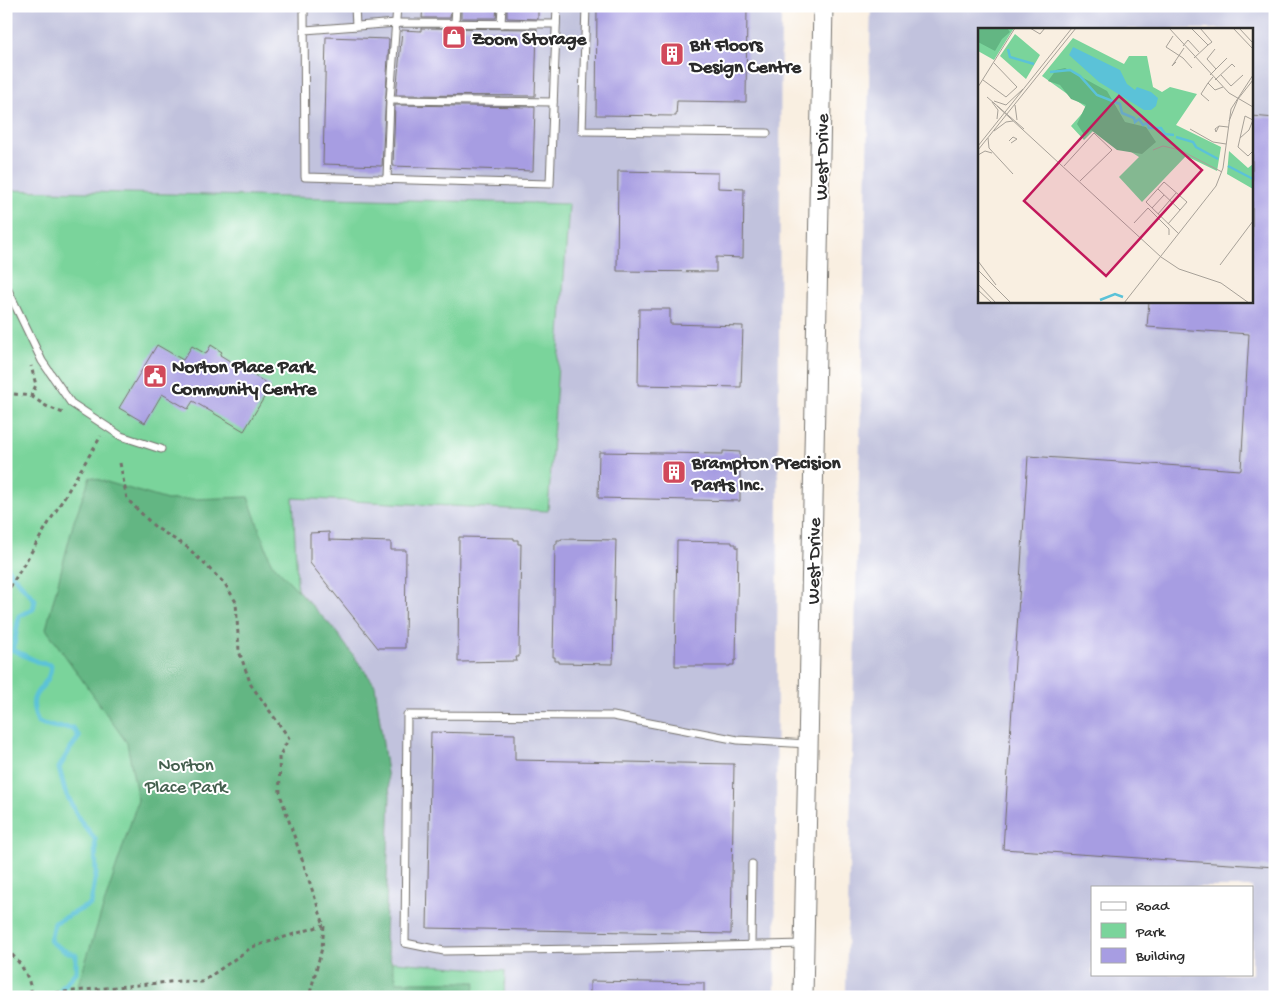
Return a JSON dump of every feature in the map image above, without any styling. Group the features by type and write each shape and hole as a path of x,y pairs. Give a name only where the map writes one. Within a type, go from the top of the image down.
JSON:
{"street":[{"name":"West Drive","path":"803,997 823,6"}],"lane":[{"path":"304,6 305,177 550,184 557,6"},
{"path":"355,6 356,26"},
{"path":"386,178 397,6"},
{"path":"455,24 456,6"},
{"path":"501,24 502,6"},
{"path":"586,6 582,131 767,132"},
{"path":"305,30 397,23 556,24"},
{"path":"390,100 553,102"},
{"path":"6,286 42,361 71,403 121,436 161,449"},
{"path":"804,944 444,950 405,942 407,715 613,716 738,740 808,744"},
{"path":"751,945 752,864"}],"path":[{"path":"30,365 36,385 31,396"},
{"path":"6,393 31,396 46,406 71,418"},
{"path":"93,432 101,437"},
{"path":"6,594 96,445"},
{"path":"120,463 127,499 155,527 186,547 225,584 236,602 239,652 251,685 289,738 279,757 280,794 324,925 322,948 309,997"},
{"path":"6,948 20,963 29,980 32,996 180,981 202,982 252,947 324,925"}],"shaded area":[{"path":"6,6 781,6 775,997 504,997 505,971 370,960 299,624 293,497 548,511 569,204 6,190"},
{"path":"871,6 1275,6 1275,997 963,997 846,990"},
{"path":"846,990 963,997 846,997"}],"green space":[{"name":"Norton Place Park","path":"6,190 569,204 548,511 293,498 299,624 370,960 505,971 504,997 6,997"},
{"path":"90,477 167,500 248,497 271,562 334,629 375,685 390,795 385,939 397,982 476,982 472,997 74,997 138,800 127,743 46,629 74,521"}],"building":[{"path":"423,6 451,6 450,18 422,18"},
{"path":"461,6 497,6 496,18 461,18"},
{"path":"507,6 538,6 538,19 507,18"},
{"name":"BH Floors Design Centre","path":"597,6 747,6 746,102 677,101 676,116 596,115"},
{"path":"421,28 537,29 535,96 396,95 402,30 421,31"},
{"path":"326,37 389,39 382,166 323,164"},
{"path":"395,105 535,107 533,171 393,166"},
{"path":"1254,116 1275,118 1275,867 1003,849 1028,456 1241,470 1249,334 1147,327 1149,302 1254,302"},
{"path":"618,171 718,173 718,188 744,189 743,258 716,257 716,272 617,271"},
{"path":"639,309 670,309 670,324 743,326 741,387 638,385"},
{"path":"157,345 183,360 192,346 206,354 211,345 222,352 220,355 271,386 244,431 193,401 188,409 162,394 145,423 119,408"},
{"name":"Brampton Precision Parts Inc.","path":"723,451 740,452 740,501 598,498 599,452 723,454"},
{"path":"329,532 329,540 391,542 391,550 406,550 405,648 378,648 310,563 310,533"},
{"path":"459,537 514,538 514,540 518,540 518,544 521,544 519,657 516,657 517,661 458,662"},
{"path":"557,540 616,540 613,664 559,663 553,657 555,544 557,544"},
{"path":"677,541 732,542 732,544 736,544 736,547 738,547 736,660 734,665 675,666"},
{"path":"431,732 515,734 515,760 734,764 731,934 427,928"},
{"path":"590,981 704,983 704,997 590,997"}],"waterway":[{"path":"6,563 8,570 35,600 33,609 19,616 13,650 40,663 51,665 50,674 35,696 34,711 38,723 73,728 79,737 59,768 65,791 79,819 95,839 96,874 91,904 54,923 50,941 63,950 76,955 76,972 62,988 59,997"}],"place":[{"name":"Zoom Storage","path":"454,37"},
{"name":"BH Floors Design Centre","path":"672,54"},
{"name":"Norton Place Park Community Centre","path":"155,376"},
{"name":"Brampton Precision Parts Inc.","path":"674,472"}]}
